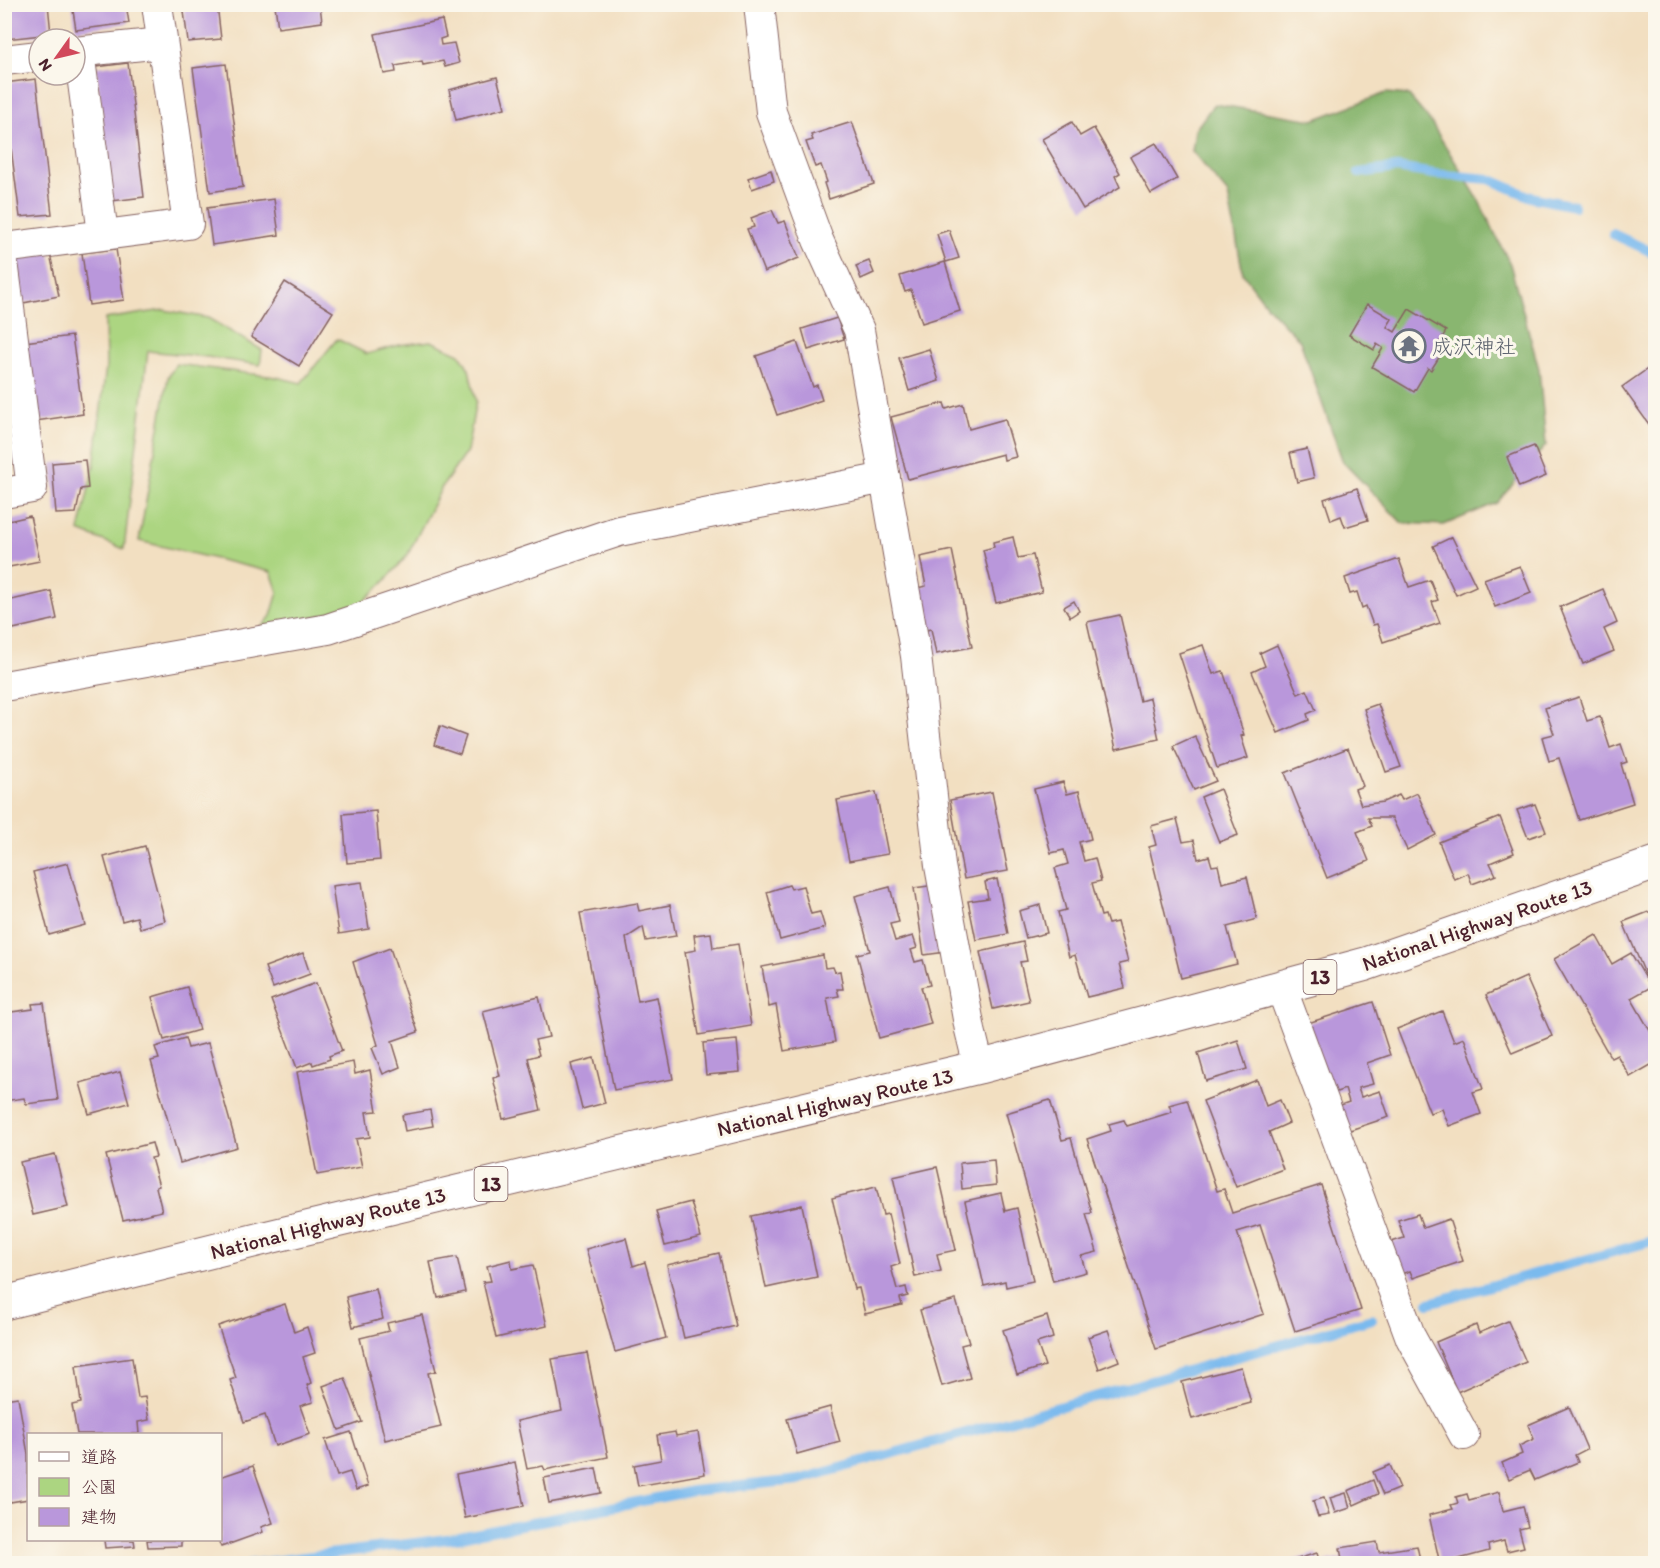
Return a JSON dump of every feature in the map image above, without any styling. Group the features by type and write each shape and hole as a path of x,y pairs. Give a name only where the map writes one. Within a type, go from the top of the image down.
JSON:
{"highway":[{"name":"National Highway Route 13","path":"4,1303 268,1237 979,1068 1366,964 1656,864"}],"street":[{"path":"4,248 188,224 157,4"},
{"path":"757,5 771,112 818,240 859,330 916,656 940,866 979,1068"},
{"path":"87,51 162,43"},
{"path":"4,60 27,57"},
{"path":"82,87 103,234"},
{"path":"4,269 32,488 4,493"},
{"path":"4,686 328,629 619,531 885,478"},
{"path":"1281,987 1411,1338 1464,1435"}],"green space":[{"path":"1386,93 1408,95 1430,121 1477,197 1510,264 1539,369 1546,445 1497,503 1444,525 1402,523 1343,462 1300,341 1267,306 1243,274 1228,194 1192,151 1195,130 1214,104 1313,120"},
{"path":"164,310 208,318 262,350 260,365 148,351 124,549 79,531 94,466 106,366 105,319"},
{"path":"337,339 367,354 399,345 431,341 460,354 469,369 476,401 467,451 442,487 407,556 360,605 257,633 271,616 278,592 271,572 139,541 168,377 176,364 276,377 301,383"}],"building":[{"path":"5,4 48,4 50,27 27,27 27,37 6,39"},
{"path":"72,4 126,4 129,23 87,29 76,27"},
{"path":"183,4 217,4 221,39 188,42"},
{"path":"275,5 320,5 322,22 278,28"},
{"path":"442,20 446,37 440,39 441,45 454,43 459,63 445,67 443,61 423,65 422,61 395,66 396,72 384,74 375,34"},
{"path":"128,63 144,197 112,201 96,67"},
{"path":"226,64 243,187 210,192 193,68"},
{"path":"497,77 505,108 456,120 449,90"},
{"path":"27,80 27,87 37,87 52,214 20,217 4,83"},
{"path":"852,122 874,184 829,199 824,183 827,182 821,165 815,167 806,142 813,140 811,135"},
{"path":"1072,122 1080,136 1094,128 1120,173 1115,176 1120,187 1083,209 1042,139"},
{"path":"1156,143 1177,179 1151,194 1130,157"},
{"path":"771,170 774,181 752,189 748,178"},
{"path":"274,199 279,235 212,245 207,208"},
{"path":"772,210 778,223 785,221 799,258 764,272 747,229 754,227 751,218"},
{"path":"949,230 959,258 946,262 937,234"},
{"path":"49,249 59,296 23,303 13,257"},
{"path":"116,249 124,300 89,305 82,253"},
{"path":"869,261 874,273 861,279 856,266"},
{"path":"945,262 960,311 922,323 911,290 905,292 900,276"},
{"path":"285,282 333,312 299,366 251,337"},
{"name":"成沢神社","path":"1367,304 1392,319 1387,327 1395,332 1409,309 1446,331 1434,352 1440,356 1431,370 1428,368 1414,392 1372,367 1383,348 1377,344 1374,350 1349,335"},
{"path":"837,318 844,339 808,350 802,329"},
{"path":"72,336 83,414 36,421 24,342"},
{"path":"797,342 813,387 817,385 822,400 777,415 756,356"},
{"path":"929,349 939,381 909,391 899,358"},
{"path":"1656,363 1656,434 1622,387"},
{"path":"944,403 946,409 963,404 969,429 1005,419 1016,457 1004,460 1003,454 908,479 891,417"},
{"path":"1534,446 1546,476 1519,487 1507,457"},
{"path":"1307,449 1314,478 1297,482 1290,453"},
{"path":"85,460 88,488 81,489 76,513 56,514 52,463"},
{"path":"1357,488 1368,520 1345,527 1341,516 1331,520 1324,499"},
{"path":"30,516 40,561 4,568 4,522"},
{"path":"1013,537 1018,558 1033,555 1042,592 996,603 983,550 994,547 993,542"},
{"path":"1452,537 1476,586 1456,595 1433,546"},
{"path":"952,550 972,647 936,654 931,629 926,630 917,588 926,586 920,557"},
{"path":"1399,559 1409,587 1430,580 1438,600 1432,602 1440,623 1383,642 1377,624 1373,625 1366,606 1362,608 1357,592 1350,594 1345,578"},
{"path":"1520,566 1531,593 1495,607 1484,579"},
{"path":"1603,589 1617,623 1604,629 1614,651 1583,664 1560,607"},
{"path":"51,591 57,619 13,629 7,601"},
{"path":"1074,601 1079,611 1070,617 1064,607"},
{"path":"1120,615 1140,701 1150,698 1159,739 1116,749 1087,622"},
{"path":"1203,645 1213,674 1223,671 1244,735 1241,736 1248,758 1217,768 1179,653"},
{"path":"1277,645 1298,694 1307,690 1316,710 1307,714 1309,720 1278,733 1252,672 1265,666 1260,653"},
{"path":"1579,697 1587,721 1600,717 1610,748 1621,744 1627,762 1621,764 1633,803 1579,820 1559,758 1549,761 1542,737 1554,734 1545,708"},
{"path":"1378,704 1401,767 1386,772 1364,709"},
{"path":"440,726 466,736 460,754 434,745"},
{"path":"1195,736 1216,781 1194,790 1173,746"},
{"path":"1348,748 1363,786 1355,789 1361,805 1383,802 1399,795 1402,800 1417,793 1436,835 1407,850 1392,818 1368,818 1372,826 1357,832 1369,861 1327,878 1285,773"},
{"path":"1063,782 1067,794 1079,791 1091,839 1079,842 1084,861 1095,858 1101,881 1092,883 1101,916 1105,915 1108,924 1117,922 1128,962 1119,964 1125,988 1087,997 1075,955 1069,957 1058,912 1066,910 1055,868 1068,864 1064,850 1051,853 1034,789"},
{"path":"1220,789 1238,835 1219,842 1201,797"},
{"path":"876,792 888,854 849,861 837,800"},
{"path":"992,792 1008,871 964,879 950,800"},
{"path":"1535,804 1546,832 1528,838 1517,810"},
{"path":"376,811 380,860 347,863 343,814"},
{"path":"1500,817 1514,853 1490,863 1496,875 1472,884 1468,873 1454,879 1439,842"},
{"path":"1177,819 1183,842 1194,840 1198,859 1209,856 1212,866 1218,865 1222,883 1247,877 1257,919 1227,927 1237,964 1181,978 1149,847 1156,845 1151,826"},
{"path":"145,846 165,921 140,928 137,917 122,921 104,857"},
{"path":"68,863 85,925 49,935 33,872"},
{"path":"997,879 1008,934 976,940 968,901 988,898 985,882"},
{"path":"362,882 369,929 339,934 332,886"},
{"path":"789,885 791,889 803,886 811,914 820,912 825,928 780,940 767,892"},
{"path":"936,885 946,952 924,955 914,888"},
{"path":"890,887 899,922 890,924 895,941 913,936 917,948 911,950 915,962 923,960 930,985 921,987 931,1024 879,1038 857,954 870,951 855,896"},
{"path":"637,903 639,911 670,905 676,936 646,941 643,927 626,938 638,1001 657,997 673,1079 614,1090 580,913"},
{"path":"1040,905 1047,933 1026,938 1019,911"},
{"path":"1656,909 1656,972 1646,976 1623,922"},
{"path":"711,933 713,948 738,944 751,1026 699,1035 685,952 696,950 694,935"},
{"path":"1596,935 1612,964 1631,953 1651,987 1631,998 1656,1041 1656,1062 1630,1077 1617,1055 1611,1058 1554,959"},
{"path":"1023,942 1027,961 1020,962 1029,1001 993,1009 980,952"},
{"path":"390,948 418,1032 392,1041 400,1067 383,1074 372,1048 378,1045 353,962"},
{"path":"303,953 310,974 273,988 265,967"},
{"path":"823,955 825,968 833,967 835,972 840,971 843,989 837,989 839,996 827,998 835,1042 784,1051 776,1005 769,1007 762,967"},
{"path":"1526,977 1552,1036 1512,1053 1486,995"},
{"path":"316,983 342,1051 329,1056 330,1059 313,1065 312,1062 297,1068 271,1000"},
{"path":"187,987 199,1030 164,1040 152,997"},
{"path":"539,997 549,1037 535,1040 539,1055 528,1058 541,1110 503,1119 493,1078 500,1076 483,1011"},
{"path":"1373,1002 1390,1055 1367,1063 1373,1084 1358,1088 1361,1097 1380,1091 1389,1117 1347,1131 1338,1106 1349,1102 1345,1089 1328,1095 1305,1024"},
{"path":"44,1003 58,1100 26,1104 24,1098 4,1101 4,1013 33,1009 32,1004"},
{"path":"1442,1011 1454,1042 1464,1038 1483,1089 1473,1092 1481,1114 1449,1126 1442,1109 1430,1113 1397,1029"},
{"path":"185,1038 188,1048 208,1043 237,1147 180,1163 151,1061 159,1059 155,1047"},
{"path":"737,1040 740,1072 706,1075 703,1043"},
{"path":"1238,1040 1247,1069 1206,1081 1198,1053"},
{"path":"594,1058 605,1103 582,1109 571,1064"},
{"path":"353,1062 355,1074 370,1070 377,1111 366,1112 370,1137 356,1139 362,1167 317,1175 297,1072"},
{"path":"120,1072 129,1103 89,1114 80,1083"},
{"path":"1257,1080 1266,1106 1280,1100 1289,1123 1269,1132 1283,1169 1236,1187 1203,1101"},
{"path":"1050,1100 1062,1140 1071,1138 1092,1213 1086,1214 1097,1252 1081,1256 1086,1272 1053,1281 1006,1113"},
{"path":"1187,1100 1217,1191 1224,1189 1232,1213 1321,1185 1361,1310 1295,1331 1260,1225 1237,1232 1264,1314 1156,1349 1087,1139 1111,1131 1109,1124 1124,1120 1127,1126 1172,1112 1169,1105"},
{"path":"430,1110 433,1126 405,1131 402,1115"},
{"path":"152,1143 156,1157 151,1158 159,1186 156,1187 162,1211 123,1220 106,1155"},
{"path":"55,1154 68,1207 33,1215 20,1162"},
{"path":"994,1160 996,1185 962,1189 960,1163"},
{"path":"937,1167 956,1250 937,1254 941,1271 915,1277 893,1177"},
{"path":"876,1187 883,1215 888,1214 900,1264 891,1267 897,1289 906,1287 908,1296 900,1298 902,1305 865,1314 859,1288 854,1289 832,1198"},
{"path":"1001,1193 1005,1211 1017,1208 1033,1281 1006,1287 1005,1281 984,1286 965,1201"},
{"path":"691,1202 701,1237 665,1246 656,1211"},
{"path":"802,1205 817,1277 766,1288 751,1216"},
{"path":"1418,1214 1423,1228 1449,1219 1463,1261 1413,1278 1410,1271 1392,1277 1382,1245 1404,1238 1398,1220"},
{"path":"626,1238 633,1266 645,1262 666,1338 615,1352 586,1249"},
{"path":"719,1253 736,1326 684,1338 667,1265"},
{"path":"457,1257 465,1292 438,1298 430,1262"},
{"path":"511,1260 512,1269 533,1265 547,1326 496,1338 483,1282 491,1281 487,1266"},
{"path":"376,1289 383,1319 353,1327 346,1297"},
{"path":"956,1300 969,1343 961,1345 970,1378 942,1386 920,1310"},
{"path":"285,1304 294,1332 307,1327 315,1353 303,1357 311,1383 307,1385 313,1402 300,1406 310,1434 275,1446 265,1415 244,1422 230,1380 236,1378 218,1326"},
{"path":"422,1315 436,1371 428,1373 441,1427 385,1440 360,1338 389,1331 387,1323"},
{"path":"1047,1316 1053,1338 1037,1343 1045,1366 1017,1375 1003,1330"},
{"path":"1508,1321 1526,1362 1457,1392 1436,1342 1476,1325 1479,1333"},
{"path":"1108,1330 1119,1361 1099,1369 1088,1337"},
{"path":"587,1353 608,1457 545,1470 543,1466 527,1469 517,1421 562,1411 552,1359"},
{"path":"132,1358 138,1398 145,1397 149,1420 138,1422 139,1433 77,1433 72,1405 81,1403 76,1366"},
{"path":"1241,1367 1251,1403 1192,1419 1182,1382"},
{"path":"345,1378 362,1422 339,1430 323,1386"},
{"path":"18,1397 27,1448 27,1499 4,1503 4,1399"},
{"path":"830,1407 840,1442 797,1454 787,1419"},
{"path":"1569,1407 1587,1449 1575,1455 1578,1462 1535,1480 1530,1470 1509,1479 1502,1463 1522,1454 1519,1446 1534,1439 1528,1425"},
{"path":"351,1432 368,1486 356,1490 350,1472 337,1476 325,1440"},
{"path":"675,1432 676,1436 698,1432 705,1474 638,1486 634,1465 661,1460 657,1435"},
{"path":"515,1462 524,1506 465,1518 456,1474"},
{"path":"1390,1465 1400,1488 1383,1495 1373,1472"},
{"path":"253,1466 273,1523 261,1527 263,1532 221,1547 218,1541 222,1541 222,1476"},
{"path":"596,1468 601,1493 549,1503 544,1478"},
{"path":"1373,1480 1378,1494 1354,1505 1348,1491"},
{"path":"1499,1492 1503,1511 1523,1506 1528,1527 1519,1529 1524,1547 1507,1551 1504,1541 1488,1545 1489,1551 1440,1564 1429,1515 1453,1509 1451,1505 1458,1503 1456,1497 1467,1494 1469,1500"},
{"path":"1346,1493 1350,1508 1335,1513 1330,1498"},
{"path":"1324,1498 1329,1515 1318,1517 1313,1501"},
{"path":"104,1541 134,1541 135,1546 105,1548"},
{"path":"147,1541 181,1541 181,1546 148,1547"},
{"path":"1377,1542 1379,1552 1417,1546 1421,1564 1326,1564 1326,1561 1342,1559 1340,1548"},
{"path":"1317,1553 1320,1564 1284,1564 1284,1563"}],"waterway":[{"path":"1359,173 1397,168 1489,179 1531,197 1574,206"},
{"path":"1613,234 1656,254"},
{"path":"1429,1303 1656,1240"},
{"path":"250,1564 455,1538 692,1491 798,1480 1372,1319"}],"place":[{"name":"成沢神社","path":"1409,346"}]}
